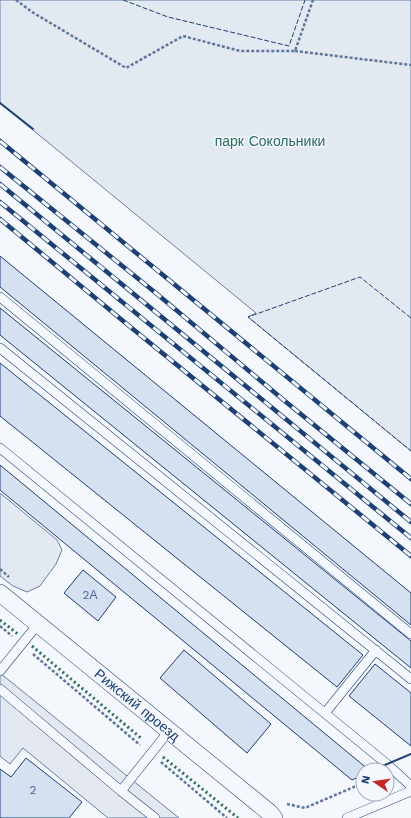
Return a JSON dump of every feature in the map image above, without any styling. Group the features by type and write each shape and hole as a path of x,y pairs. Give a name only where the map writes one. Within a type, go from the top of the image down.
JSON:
{"street":[{"name":"Рижский проезд","path":"0,593 270,813 274,818"}],"lane":[{"path":"0,297 411,634"},
{"path":"0,348 411,678"},
{"path":"0,448 325,713 387,764 411,786"},
{"path":"0,671 38,624"},
{"path":"325,713 376,650"},
{"path":"0,689 155,818"},
{"path":"121,790 169,731"},
{"path":"347,818 411,791"}],"path":[{"path":"16,0 32,12 126,68 183,36 240,51 295,51 411,65"},
{"path":"295,51 313,0"},
{"path":"0,626 227,818"},
{"path":"286,804 305,808 355,787"}],"green space":[{"name":"парк Сокольники","path":"0,0 411,0 411,451 248,317 256,313 0,103"},
{"path":"0,493 57,540 62,550 56,564 40,586 27,592 13,586 0,576"}],"shaded area":[{"path":"0,673 179,818 108,818 23,748 10,764 0,756"}],"building":[{"path":"0,256 411,593 411,625 0,287"},
{"path":"0,308 411,641 411,668 0,335"},
{"path":"0,363 363,655 337,687 0,416"},
{"path":"0,465 359,762 355,762 355,779 352,780 0,490"},
{"path":"83,570 116,597 98,621 64,593"},
{"path":"184,650 271,724 247,753 160,678"},
{"path":"375,664 411,693 411,746 349,696"},
{"path":"26,758 82,802 69,818 0,818 0,769 11,777"}],"railway":[{"path":"0,141 411,479"},
{"path":"0,167 157,294 411,504"},
{"path":"0,184 411,522"},
{"path":"0,202 411,538"},
{"path":"0,219 411,556"}],"hedge":[{"path":"0,620 19,635"},
{"path":"32,646 142,739"},
{"path":"163,757 238,818"}],"fence":[{"path":"123,0 168,17 289,46 305,0"},
{"path":"411,318 360,277 248,317 411,451"}],"wall":[{"path":"0,103 33,129"},
{"path":"392,762 411,754"}]}
